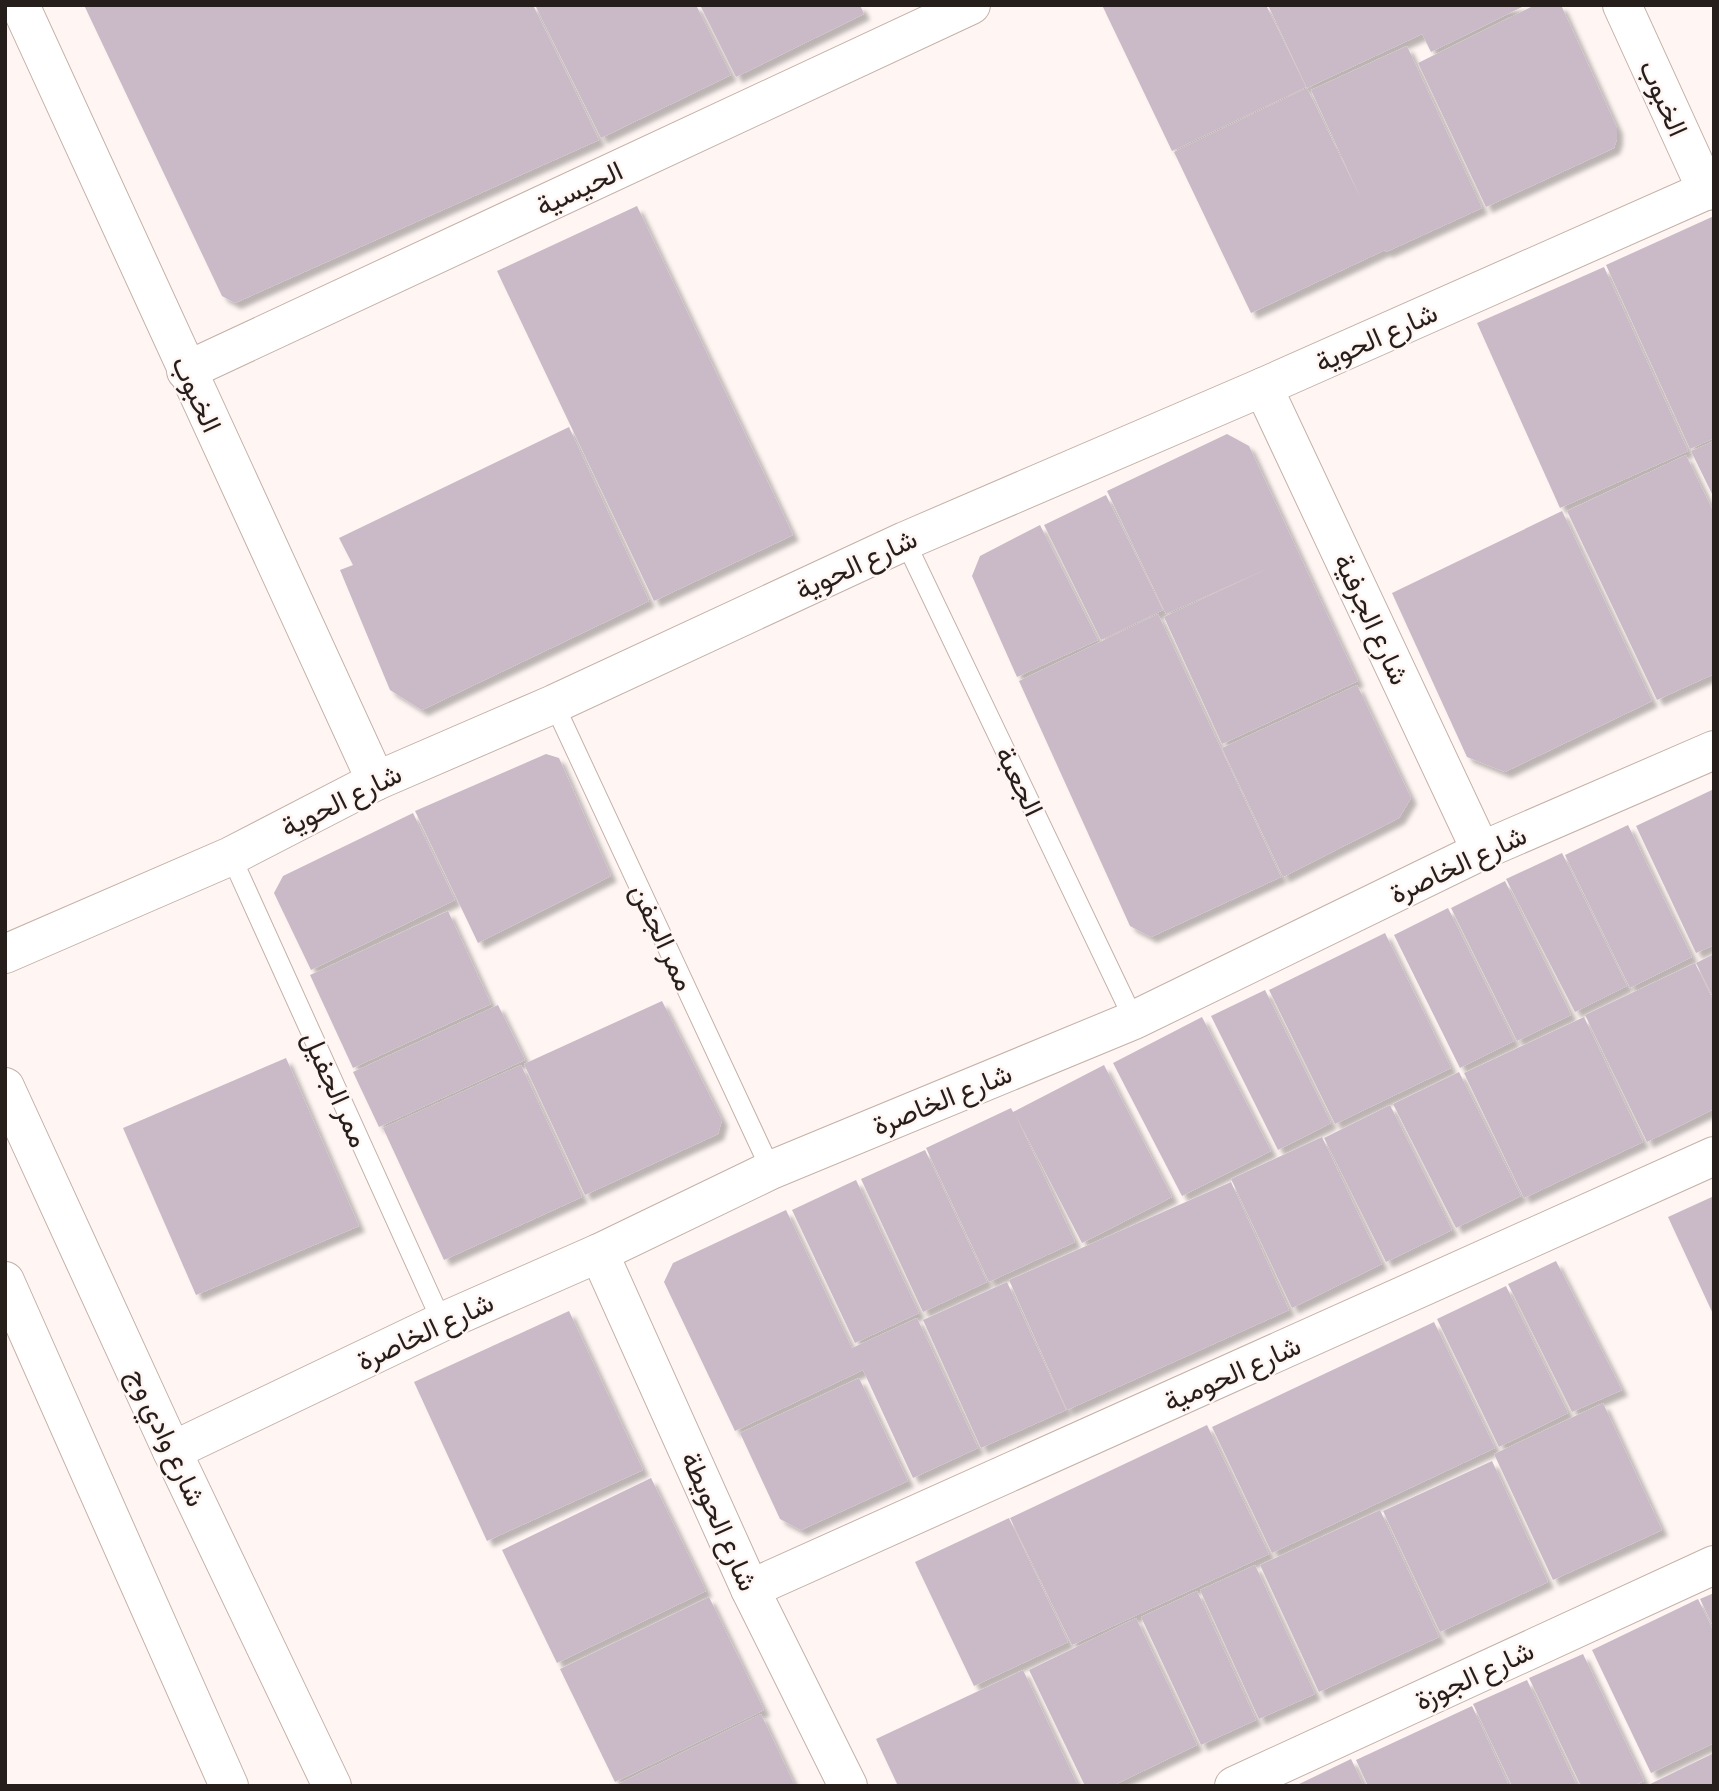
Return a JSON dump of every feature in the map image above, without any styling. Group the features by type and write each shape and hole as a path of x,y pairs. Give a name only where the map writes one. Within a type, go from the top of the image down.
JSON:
{"street":[{"name":"الخبوب","path":"20,5 376,781"},
{"name":"الحيسية","path":"186,371 971,5"},
{"name":"الخبوب","path":"1622,5 1710,189"},
{"name":"شارع الحوية","path":"5,954 231,856 376,781 554,704 905,541 1264,387 1710,189"},
{"name":"شارع الجرفية","path":"1264,387 1481,851"},
{"name":"شارع الخاصرة","path":"172,1451 442,1322 599,1253 771,1170 1134,1020 1481,851 1714,750"},
{"name":"شارع وادي وج","path":"5,1087 172,1451 332,1786"},
{"name":"شارع الحومية","path":"751,1589 1714,1156"},
{"name":"شارع الحويطة","path":"599,1253 751,1589 848,1786"},
{"path":"5,1281 229,1786"},
{"name":"شارع الجوزة","path":"1234,1786 1714,1565"}],"lane":[{"name":"الجعبة","path":"905,541 1134,1020"},
{"name":"ممر الجفن","path":"554,704 771,1170"},
{"name":"ممر الجفيل","path":"231,856 442,1322"}],"building":[{"path":"84,5 533,5 599,140 235,303 222,296"},
{"path":"535,5 696,5 731,75 601,138"},
{"path":"700,5 860,5 864,14 736,77"},
{"path":"1102,5 1266,5 1306,87 1172,151"},
{"path":"1268,5 1526,5 1431,52 1422,34 1307,88"},
{"path":"1535,5 1561,5 1617,128 1617,139 1614,148 1486,207 1418,63"},
{"path":"1407,46 1482,208 1251,313 1174,152 1307,88 1362,201 1311,90"},
{"path":"637,206 793,535 654,601 497,271"},
{"path":"1714,216 1714,438 1690,449 1606,265"},
{"path":"1604,267 1688,451 1560,508 1477,323"},
{"path":"569,427 649,601 422,710 390,690 340,570 353,565 339,538"},
{"path":"1227,434 1249,446 1358,681 1222,744 1164,617 1271,567 1166,614 1107,491"},
{"path":"1714,441 1714,498 1691,451"},
{"path":"1686,455 1714,513 1714,674 1657,700 1567,511"},
{"path":"1106,495 1163,610 1101,640 1044,525"},
{"path":"1562,511 1652,701 1505,772 1467,757 1392,593"},
{"path":"1040,525 1098,640 1017,677 972,576 980,556"},
{"path":"1158,614 1281,877 1151,937 1130,926 1019,681"},
{"path":"1357,685 1411,798 1399,818 1283,877 1222,748"},
{"path":"546,754 559,758 611,876 478,943 415,811"},
{"path":"1714,789 1714,945 1696,953 1636,826"},
{"path":"413,813 455,900 311,970 274,893 283,876"},
{"path":"1628,825 1692,957 1630,988 1565,855"},
{"path":"1562,853 1627,986 1575,1012 1506,879"},
{"path":"1505,881 1571,1015 1517,1041 1451,908"},
{"path":"1448,908 1514,1041 1460,1068 1394,935"},
{"path":"448,911 491,1004 353,1068 310,975"},
{"path":"1385,933 1451,1068 1335,1124 1269,990"},
{"path":"1714,954 1714,999 1696,963"},
{"path":"1695,963 1714,1002 1714,1109 1647,1142 1585,1015"},
{"path":"1265,990 1331,1123 1278,1150 1211,1016"},
{"path":"662,1001 722,1120 718,1134 585,1195 524,1064"},
{"path":"498,1005 525,1060 379,1127 353,1072"},
{"path":"1202,1017 1271,1151 1182,1196 1113,1063"},
{"path":"1584,1017 1643,1142 1524,1198 1464,1073"},
{"path":"286,1058 359,1226 196,1295 123,1128"},
{"path":"521,1065 582,1197 444,1260 383,1128"},
{"path":"1104,1065 1172,1197 1082,1243 1015,1114 1075,1242 989,1282 926,1148 1011,1108 1013,1112"},
{"path":"1459,1072 1521,1196 1456,1228 1393,1104"},
{"path":"1390,1105 1452,1230 1386,1262 1324,1138"},
{"path":"1322,1137 1382,1264 1292,1308 1231,1179"},
{"path":"925,1150 987,1282 923,1312 861,1179"},
{"path":"856,1180 919,1313 855,1343 792,1210"},
{"path":"1231,1182 1289,1310 1067,1410 1009,1280"},
{"path":"1714,1196 1714,1316 1668,1217"},
{"path":"786,1210 852,1348 917,1318 978,1448 913,1478 863,1370 735,1431 664,1282 673,1263"},
{"path":"1556,1261 1622,1390 1572,1412 1508,1284"},
{"path":"1007,1282 1066,1410 981,1448 923,1320"},
{"path":"1506,1286 1568,1413 1499,1447 1437,1319"},
{"path":"569,1311 643,1470 487,1541 414,1382"},
{"path":"1434,1322 1495,1448 1272,1553 1212,1427"},
{"path":"859,1378 908,1481 801,1530 780,1519 740,1433"},
{"path":"1603,1403 1662,1530 1553,1580 1494,1454"},
{"path":"1207,1425 1269,1554 1072,1645 1010,1518"},
{"path":"1492,1461 1548,1582 1440,1632 1383,1511"},
{"path":"651,1478 706,1591 557,1663 502,1550"},
{"path":"1380,1510 1439,1637 1319,1692 1260,1565"},
{"path":"1009,1518 1068,1642 974,1686 915,1562"},
{"path":"1255,1565 1315,1694 1259,1719 1200,1590"},
{"path":"1197,1591 1256,1720 1201,1745 1141,1617"},
{"path":"1714,1593 1714,1628 1700,1599"},
{"path":"709,1597 764,1710 615,1782 560,1669"},
{"path":"1698,1599 1714,1632 1714,1743 1651,1773 1592,1650"},
{"path":"1136,1618 1197,1745 1112,1786 1085,1786 1029,1670"},
{"path":"1583,1654 1644,1781 1633,1786 1581,1786 1529,1678"},
{"path":"1023,1670 1078,1786 898,1786 876,1739"},
{"path":"1527,1680 1577,1786 1512,1786 1473,1704"},
{"path":"1472,1706 1509,1786 1368,1786 1356,1760"},
{"path":"761,1714 795,1786 614,1786"},
{"path":"1714,1753 1714,1786 1646,1786"},
{"path":"1351,1759 1364,1786 1295,1786"}]}
